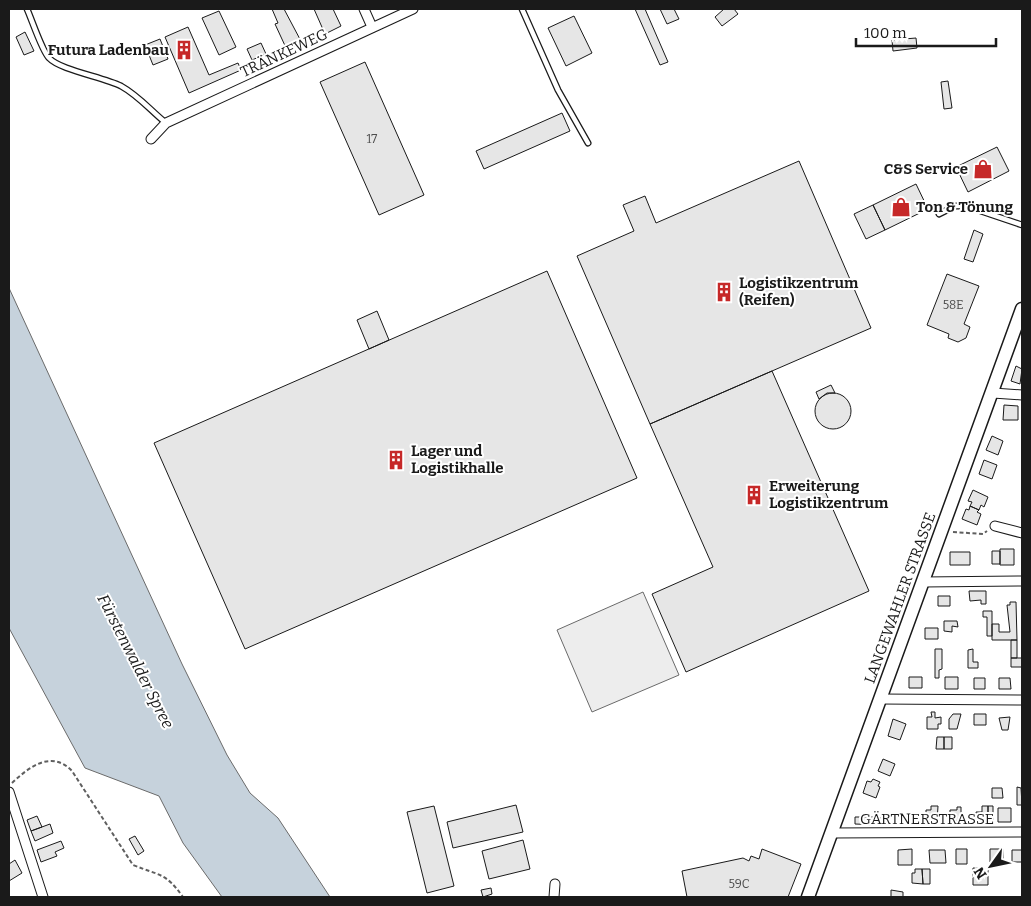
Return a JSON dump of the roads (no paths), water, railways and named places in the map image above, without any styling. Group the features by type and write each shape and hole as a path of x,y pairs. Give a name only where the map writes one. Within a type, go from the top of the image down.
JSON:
{"street":[{"path":"364,9 372,27"},
{"name":"TRÄNKEWEG","path":"151,138 166,123 413,9"},
{"name":"LANGEWAHLER STRASSE","path":"808,897 1022,309"},
{"path":"993,393 1022,396"},
{"path":"995,526 1022,532"},
{"path":"923,582 1022,581"},
{"path":"880,699 1022,700"},
{"path":"9,792 43,897"},
{"name":"GÄRTNERSTRASSE","path":"832,833 1022,832"},
{"path":"554,897 555,884"}],"lane":[{"path":"27,9 49,58 62,66 121,86 139,98 166,123"},
{"path":"522,9 558,90 588,143"},
{"path":"939,214 955,206 966,206 1022,226"}],"water":[{"name":"Fürstenwalder Spree","path":"9,288 182,664 227,755 250,793 278,818 330,897 222,897 183,843 159,796 85,768 9,628"}],"place":[{"name":"Futura Ladenbau","path":"184,50"},
{"name":"C&S Service","path":"983,169"},
{"name":"Ton & Tönung","path":"901,207"},
{"name":"Logistikzentrum (Reifen)","path":"724,292"},
{"name":"Lager und Logistikhalle","path":"396,460"},
{"name":"Erweiterung Logistikzentrum","path":"754,495"}]}
